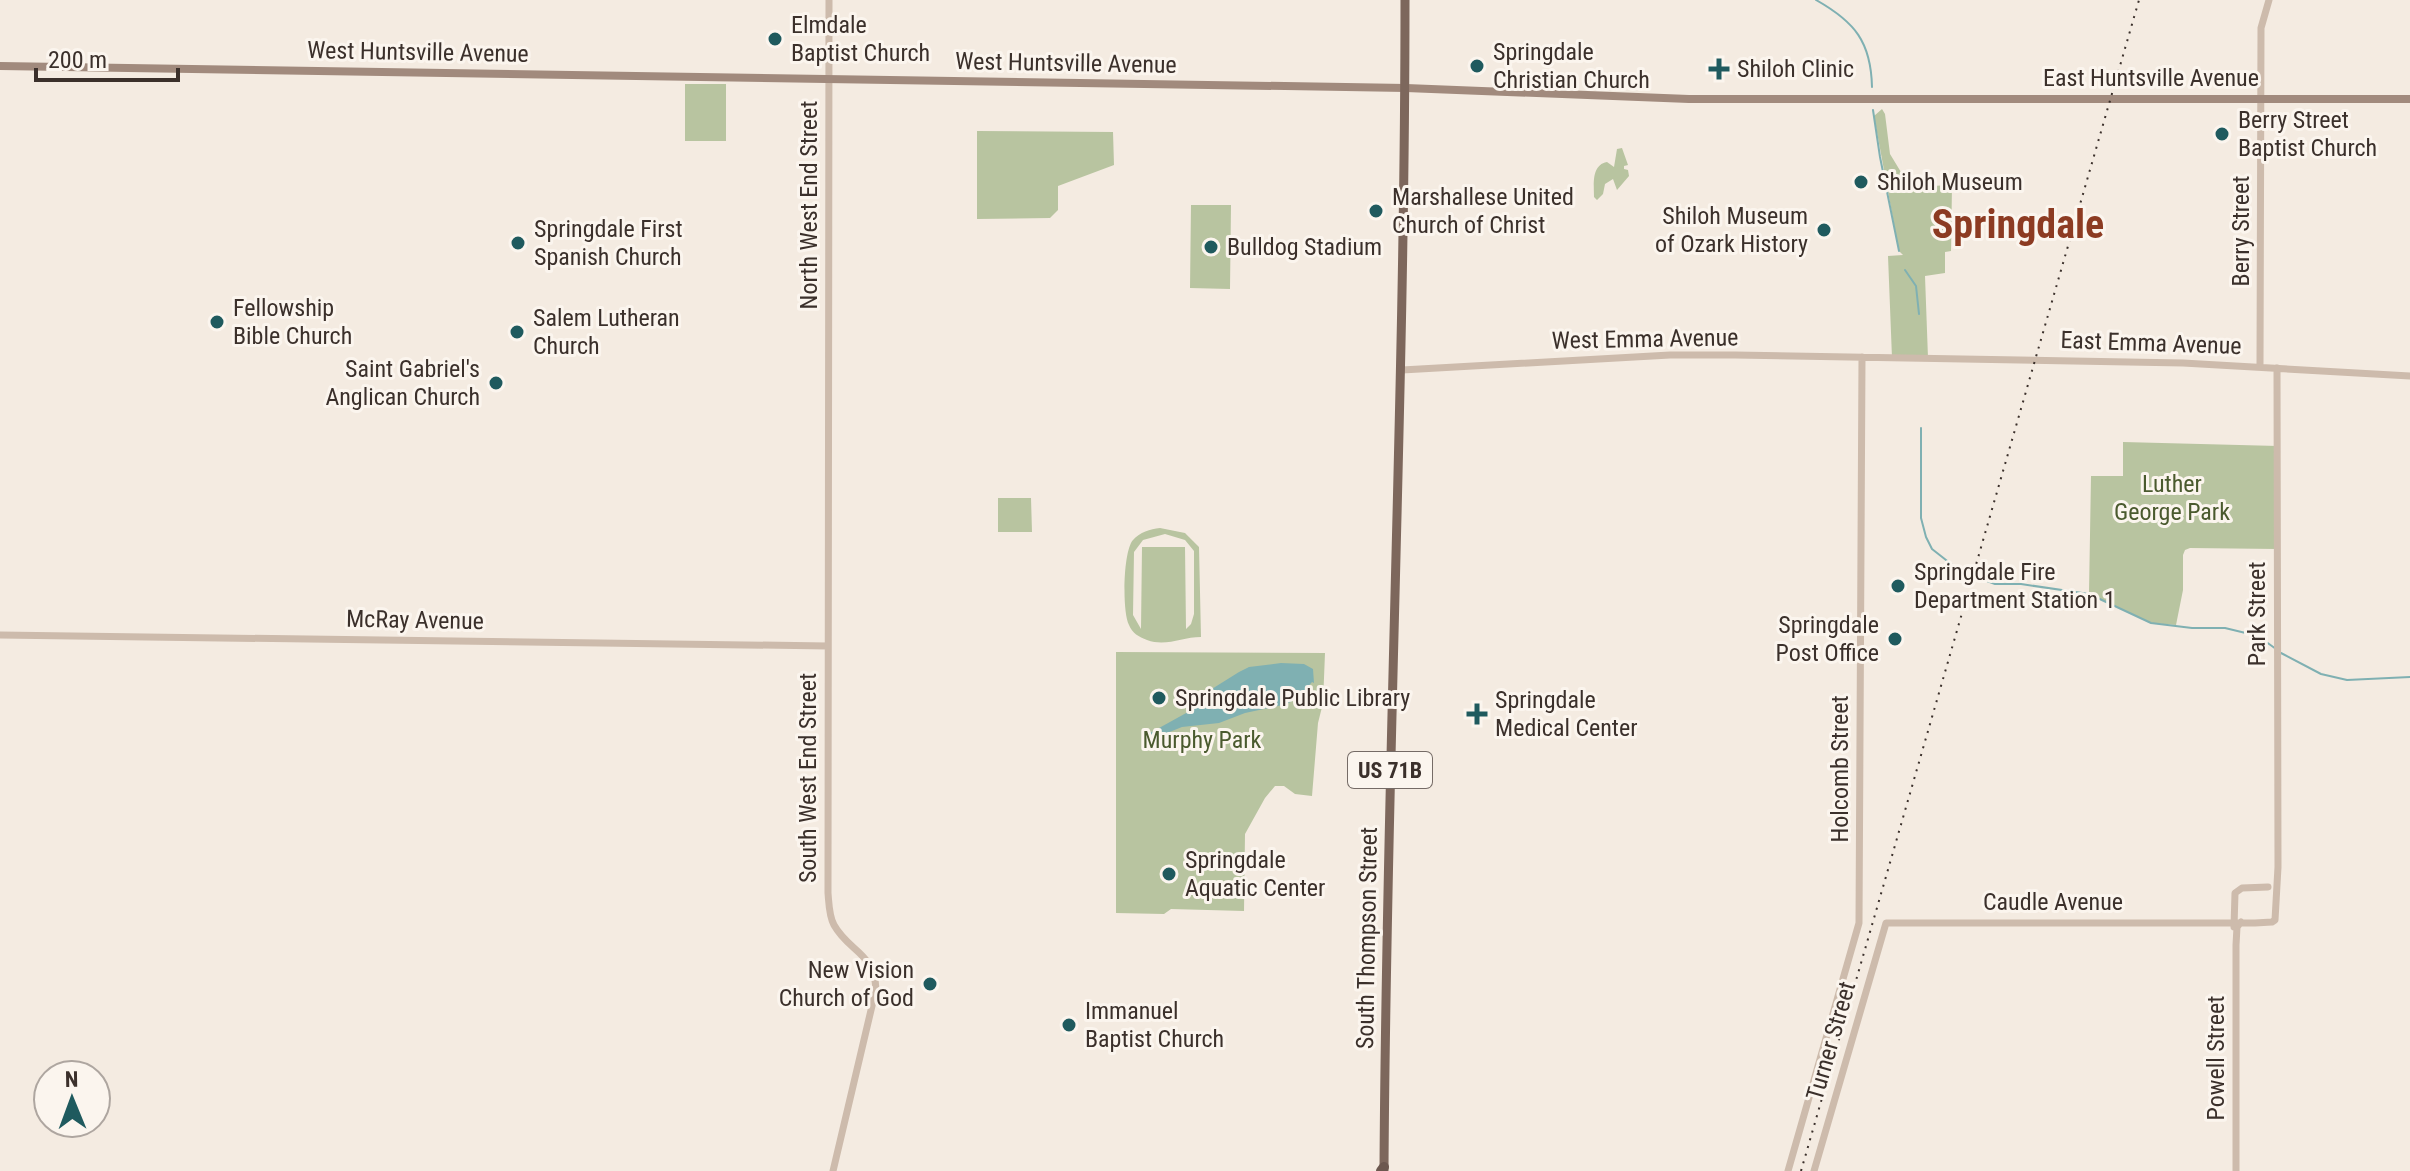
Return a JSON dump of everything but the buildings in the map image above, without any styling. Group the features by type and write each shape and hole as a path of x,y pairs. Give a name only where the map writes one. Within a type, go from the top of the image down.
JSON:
{"main road":[{"name":"US 71B","path":"1402,370 1405,0"},
{"name":"West Huntsville Avenue","path":"0,66 1406,88 1653,99 1891,99"},
{"name":"East Huntsville Avenue","path":"1891,99 2410,99"},
{"name":"South Thompson Street","path":"1383,1170 1388,855 1402,370"}],"street":[{"name":"North West End Street","path":"829,0 829,363"},
{"name":"Berry Street","path":"2260,367 2261,28 2269,0"},
{"name":"West Emma Avenue","path":"1402,370 1670,355 1890,358"},
{"name":"Holcomb Street","path":"1788,1171 1859,923 1862,357"},
{"name":"East Emma Avenue","path":"1890,358 2061,359 2410,376"},
{"name":"South West End Street","path":"829,363 829,910 837,930 869,963 876,989 833,1171"},
{"name":"Park Street","path":"2237,919 2268,923 2275,920 2277,894 2277,368"},
{"name":"McRay Avenue","path":"0,635 828,646"},
{"name":"Park Street","path":"2268,887 2274,880 2276,861"},
{"path":"2237,919 2235,893 2238,889 2268,887 2277,894"},
{"name":"Caudle Avenue","path":"1886,923 2237,919"},
{"name":"Powell Street","path":"2236,1171 2237,919"},
{"name":"Turner Street","path":"1814,1171 1886,923"}],"green space":[{"path":"685,84 726,84 726,141 685,141"},
{"path":"1882,109 1890,154 1910,187 1952,185 1951,251 1945,252 1945,273 1925,276 1928,358 1892,358 1888,256 1903,255 1899,251 1874,116"},
{"path":"977,131 1113,132 1114,165 1058,186 1058,210 1050,218 977,219"},
{"path":"1622,148 1628,165 1624,169 1628,170 1629,176 1617,190 1613,179 1605,184 1603,194 1597,200 1594,197 1596,171 1607,162 1614,167 1617,149"},
{"name":"Bulldog Stadium","path":"1191,205 1231,205 1230,289 1190,288"},
{"name":"Luther George Park","path":"2123,442 2278,446 2277,549 2185,550 2183,590 2176,625 2151,623 2089,594 2091,476 2123,476"},
{"path":"998,498 1031,498 1032,532 998,532"},
{"path":"1160,528 1185,533 1199,547 1201,637 1154,642 1139,636 1129,625 1125,608 1125,582 1130,546 1145,531","holes":["1165,534 1185,540 1194,551 1194,614 1191,624 1186,629 1185,547 1142,547 1141,629 1133,615 1134,552 1143,540"]},
{"name":"Murphy Park","path":"1116,652 1325,653 1323,703 1318,723 1312,796 1295,794 1284,786 1275,786 1265,798 1245,834 1244,911 1171,909 1164,914 1116,913"}],"water":[{"path":"1304,664 1313,669 1314,683 1287,704 1245,713 1219,723 1182,727 1152,739 1150,733 1188,712 1207,692 1239,672 1249,667"}],"waterway":[{"path":"1816,0 1851,25 1858,35 1868,58 1872,87"},
{"path":"1873,110 1899,251"},
{"path":"1905,270 1916,286 1919,314"},
{"path":"1921,428 1921,518 1926,537 1932,549 1960,571 1995,584 2021,584 2089,594 2151,623 2225,628 2258,636 2276,649"},
{"path":"2281,653 2321,674 2347,680 2410,677"}],"railway":[{"path":"1801,1171 2139,0"}],"place":[{"name":"Elmdale Baptist Church","path":"775,39"},
{"name":"Springdale Christian Church","path":"1477,66"},
{"name":"Shiloh Clinic","path":"1719,69"},
{"name":"Berry Street Baptist Church","path":"2222,134"},
{"name":"Shiloh Museum","path":"1861,182"},
{"name":"Marshallese United Church of Christ","path":"1376,211"},
{"name":"Shiloh Museum of Ozark History","path":"1824,230"},
{"name":"Springdale First Spanish Church","path":"518,243"},
{"name":"Bulldog Stadium","path":"1211,247"},
{"name":"Fellowship Bible Church","path":"217,322"},
{"name":"Salem Lutheran Church","path":"517,332"},
{"name":"Saint Gabriel's Anglican Church","path":"496,383"},
{"name":"Springdale Fire Department Station 1","path":"1898,586"},
{"name":"Springdale Post Office","path":"1895,639"},
{"name":"Springdale Public Library","path":"1159,698"},
{"name":"Springdale Medical Center","path":"1477,714"},
{"name":"Springdale Aquatic Center","path":"1169,874"},
{"name":"New Vision Church of God","path":"930,984"},
{"name":"Immanuel Baptist Church","path":"1069,1025"}],"district":[{"name":"Springdale","path":"2018,224"}]}
